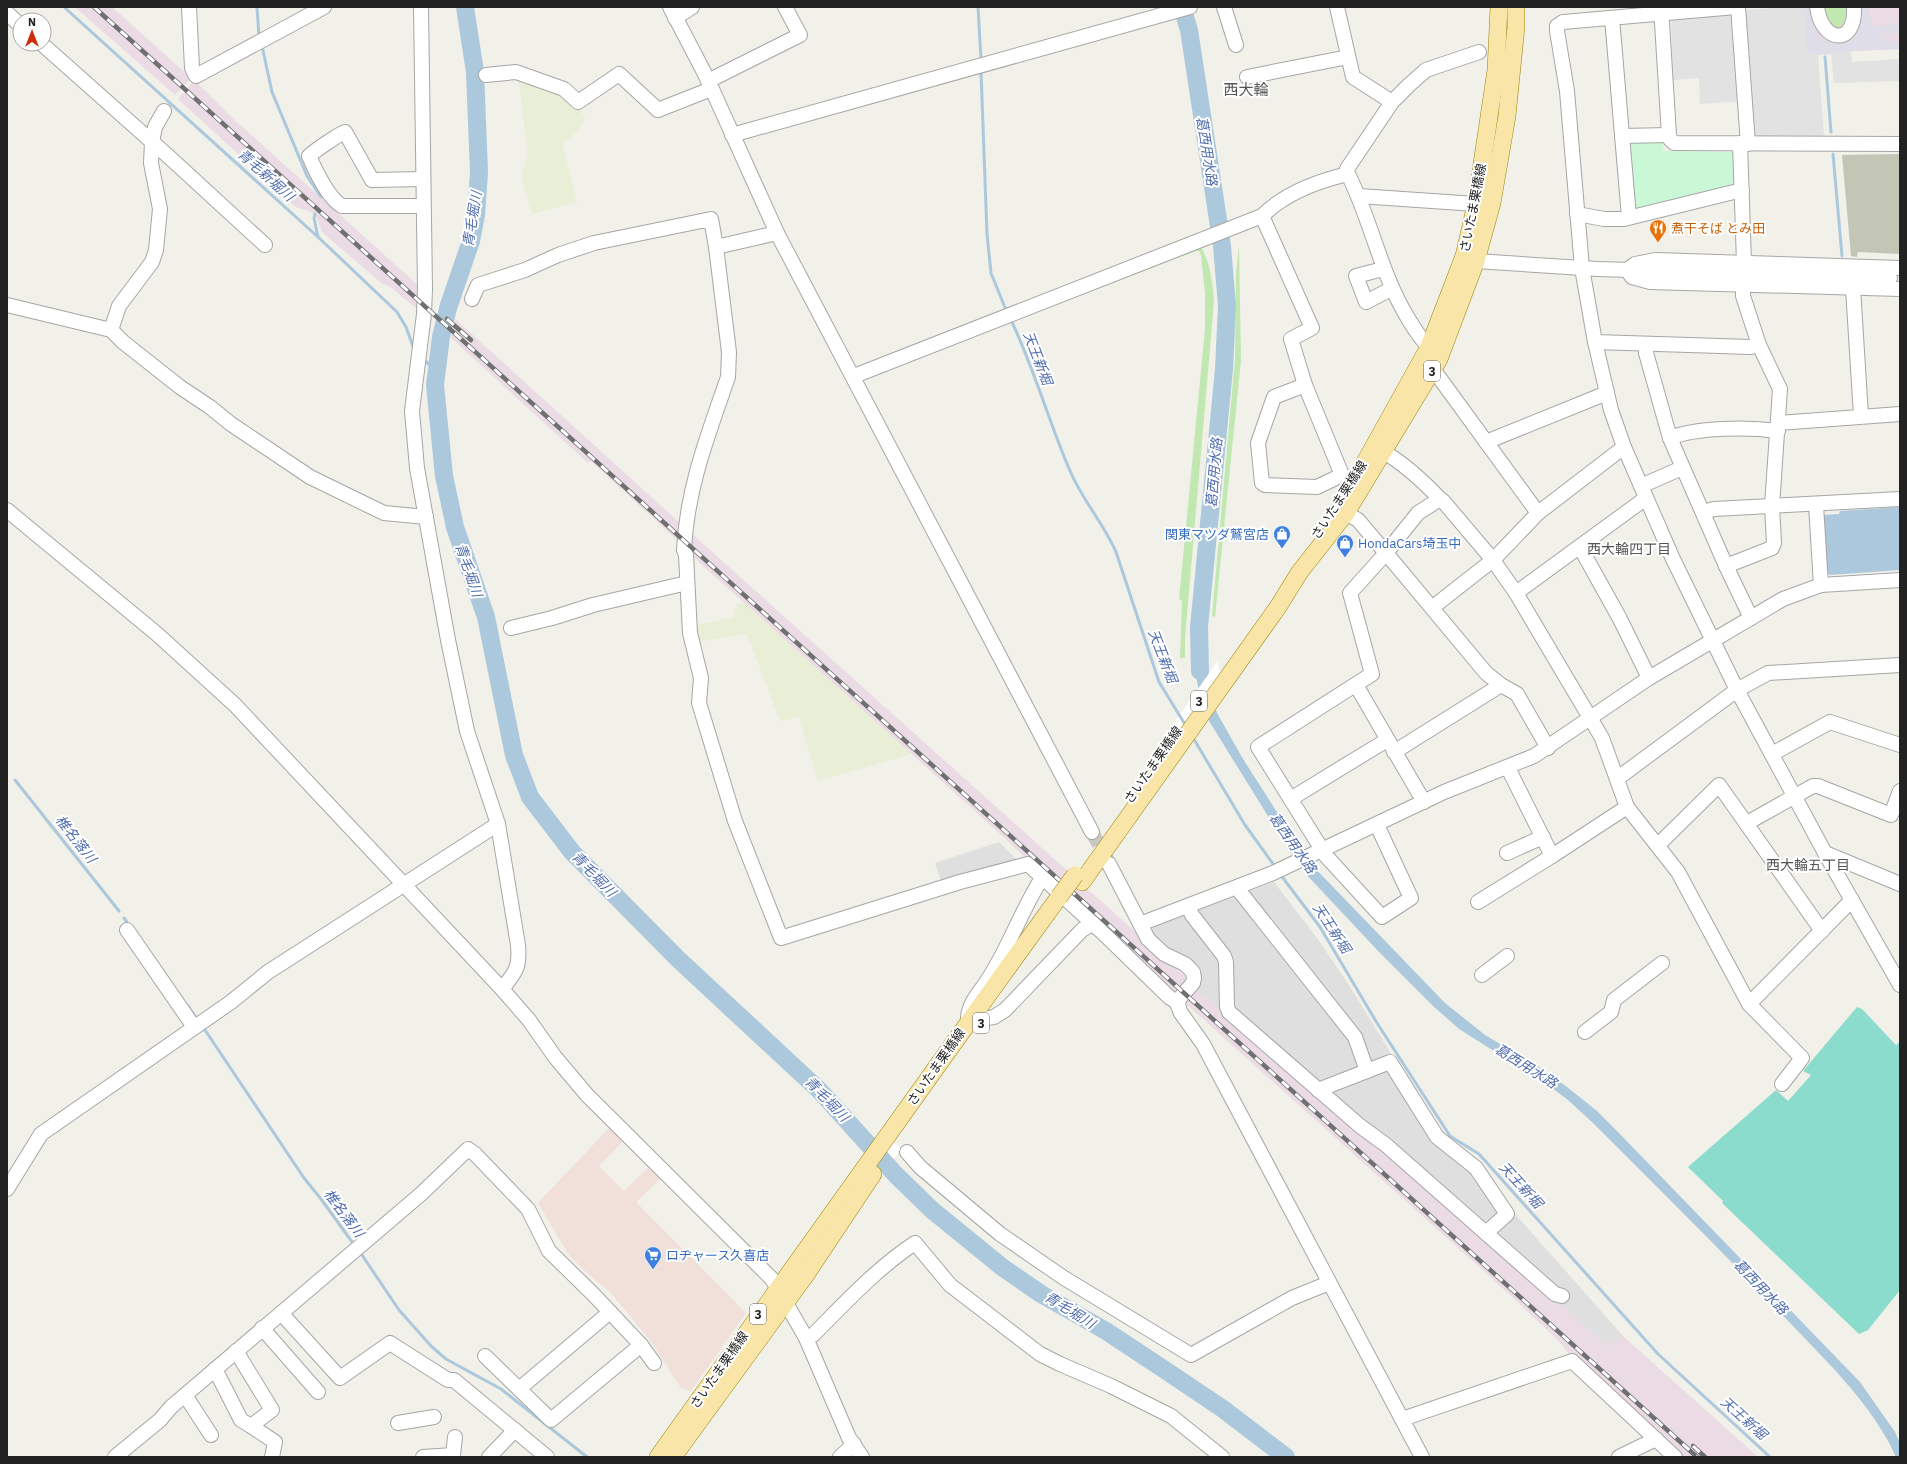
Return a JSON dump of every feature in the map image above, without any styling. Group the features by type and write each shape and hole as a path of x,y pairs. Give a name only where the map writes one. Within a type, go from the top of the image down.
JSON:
{"main road":[{"name":"さいたま栗橋線","path":"897,1144 967,1023 1062,901 1222,678 1278,607 1299,573 1346,513 1439,359 1470,259 1476,204 1496,70 1500,7"},
{"name":"さいたま栗橋線","path":"1222,678 1429,347 1470,259 1492,203 1511,74 1516,7"},
{"name":"さいたま栗橋線","path":"658,1457 777,1287 865,1177 897,1144 984,1019 1062,901"},
{"name":"さいたま栗橋線","path":"673,1457 842,1223 865,1177"}],"street":[{"path":"189,7 192,68 196,76 324,7"},
{"path":"421,7 425,289 412,410 413,430 417,468 448,640 467,731 498,824 519,957 517,970 502,989"},
{"path":"692,7 673,12 710,85 777,233 854,376 920,507 1092,832"},
{"path":"486,75 516,72 564,89 578,102 618,74 658,110 710,85 800,35 785,7"},
{"path":"732,135 1190,7"},
{"path":"1224,7 1236,45"},
{"path":"1337,7 1353,77 1392,102"},
{"path":"1744,263 1742,190 1744,144 1737,7 1661,10 1612,18 1563,22 1558,26 1557,31 1567,91 1582,268 1595,342 1607,392 1624,447 1673,559 1737,690 1825,853 1900,985"},
{"path":"1817,7 1822,26 1826,31 1836,35 1848,32 1851,28 1854,7"},
{"path":"1661,10 1669,135 1672,142 1677,144 1900,144"},
{"path":"1612,18 1629,217"},
{"path":"51,52 265,245"},
{"path":"1346,174 1347,169 1392,102 1426,70 1479,52"},
{"path":"1247,77 1348,57"},
{"path":"111,330 119,306 152,262 156,250 160,209 151,163 152,142 155,127 164,111"},
{"path":"423,179 372,180 345,132 340,133 321,148 311,153 309,156 316,174 337,203 342,206 423,206"},
{"path":"1622,136 1669,135"},
{"path":"1346,174 1348,174 1359,196 1391,289 1422,340 1429,347"},
{"path":"854,376 1262,216 1269,209 1313,183 1346,174"},
{"path":"1577,214 1604,219 1629,217 1742,190"},
{"path":"1359,196 1476,204"},
{"path":"1262,216 1312,328 1291,339 1305,385 1347,480 1316,487 1265,485 1262,483 1258,443 1274,397 1305,385"},
{"path":"472,299 478,285 525,270 558,255 594,243 711,219 729,352 729,366 728,377 695,472 687,508 684,550 686,555 690,633 700,678 698,704 735,822 781,938 960,882 1028,864 1093,923 1169,997 1178,1003 1181,1013 1203,1044 1422,1457"},
{"path":"716,247 777,233"},
{"path":"1470,259 1582,268 1890,278"},
{"path":"1627,270 1635,264 1656,260 1900,268"},
{"path":"1383,269 1356,276 1366,302 1391,289"},
{"path":"1627,270 1632,278 1650,282 1900,289"},
{"path":"1726,566 1772,548 1774,543 1772,506 1778,427 1778,384 1759,345 1743,296 1743,284"},
{"path":"1853,288 1861,416"},
{"path":"7,305 111,330 123,342 180,387 210,407 231,424 310,477 384,513 426,516"},
{"path":"1595,342 1751,347 1759,345"},
{"path":"1646,344 1646,353 1670,438 1682,468 1704,512 1726,566 1751,618"},
{"path":"1433,369 1538,513"},
{"path":"1486,442 1607,392"},
{"path":"1670,438 1690,432 1714,429 1778,427 1861,416 1900,414"},
{"path":"1433,607 1493,560 1538,513 1624,447"},
{"path":"1384,452 1404,464 1422,479 1443,501 1493,560 1516,593 1591,717 1602,738 1618,778 1627,807 1678,872 1748,1004 1802,1058 1782,1084"},
{"path":"1516,593 1580,547 1644,492 1682,468"},
{"path":"1377,825 1411,898 1382,917 1322,851 1292,798 1258,747 1356,686 1372,674 1350,593 1386,553 1418,513 1440,499"},
{"path":"1704,512 1714,509 1900,499"},
{"path":"1816,504 1821,586"},
{"path":"7,510 202,673 266,736 403,886 502,989 529,1020 555,1057 587,1095 730,1237 777,1287 806,1338 854,1444 862,1457"},
{"path":"1346,513 1358,520 1433,607 1486,673 1501,685 1517,694 1548,748"},
{"path":"1580,547 1620,619 1649,678"},
{"path":"1140,924 1238,887 1290,865 1444,792 1508,768 1548,748 1649,678 1783,599 1821,586 1900,580"},
{"path":"511,628 552,618 592,605 687,583"},
{"path":"1618,778 1737,690 1768,673 1900,666"},
{"path":"1394,752 1501,685"},
{"path":"1356,686 1424,802"},
{"path":"1772,754 1830,722 1900,745"},
{"path":"1292,798 1387,740"},
{"path":"1508,768 1552,856"},
{"path":"1658,845 1719,785 1748,823 1822,931"},
{"path":"1748,823 1813,786 1818,786 1890,815 1900,791"},
{"path":"1478,902 1627,807"},
{"path":"7,1189 41,1134 231,1002 268,972 498,824"},
{"path":"1507,853 1543,838"},
{"path":"1825,853 1900,884"},
{"path":"1109,864 1148,939 1164,954 1185,964 1193,972 1194,978 1192,983 1184,992 1178,1003"},
{"path":"967,1023 968,1012 973,1002 999,965 1042,878"},
{"path":"1238,887 1241,893 1354,1037 1367,1071"},
{"path":"1748,1004 1852,900"},
{"path":"1188,906 1192,916 1224,956 1226,962 1227,1007 1229,1012 1360,1126 1386,1145 1555,1294 1562,1296"},
{"path":"984,1019 994,1017 1005,1010 1082,930 1093,923"},
{"path":"126,930 194,1027"},
{"path":"1482,975 1507,956"},
{"path":"1585,1032 1611,1012 1614,1000 1662,963"},
{"path":"1318,1090 1390,1062 1437,1137 1476,1168 1507,1214 1486,1233"},
{"path":"897,1144 920,1167 1000,1234 1064,1278 1190,1355 1292,1298 1329,1283"},
{"path":"115,1457 160,1420 185,1395 280,1312 421,1194 468,1149 475,1154 528,1209 549,1251 593,1294 641,1345 654,1363"},
{"path":"806,1338 813,1335 900,1252 915,1243 950,1285 1040,1354 1111,1386 1172,1416 1222,1457"},
{"path":"280,1312 340,1378 390,1343 448,1380 454,1380 547,1457"},
{"path":"519,1389 610,1312"},
{"path":"262,1328 318,1392"},
{"path":"485,1356 551,1420 641,1345"},
{"path":"236,1351 272,1410 252,1426"},
{"path":"1402,1419 1572,1361 1675,1457"},
{"path":"215,1369 241,1420 275,1442 272,1457"},
{"path":"185,1395 211,1435"},
{"path":"398,1423 434,1417"},
{"path":"489,1457 515,1430"},
{"path":"423,1457 453,1455 455,1437"},
{"path":"1619,1457 1656,1439"},
{"path":"840,1457 854,1444"}],"shaded area":[{"path":"75,7 112,7 191,78 175,95"},
{"path":"1804,7 1900,7 1900,49 1832,52 1832,54 1807,55"},
{"path":"1804,7 1807,55 1818,55 1824,136 1756,138 1751,134 1745,10"},
{"path":"1804,7 1810,7 1814,27 1819,36 1825,41 1838,43 1853,37 1859,30 1860,7 1869,7 1871,26 1895,25 1896,23 1900,23 1900,33 1881,34 1882,42 1900,41 1900,49 1832,52 1832,54 1807,55"},
{"path":"1732,13 1741,101 1700,104 1699,78 1673,80 1671,17"},
{"path":"1851,51 1852,62 1900,59 1900,81 1834,83 1831,52"},
{"path":"518,76 562,92 579,106 585,118 577,132 562,143 577,202 532,214 521,176 528,154"},
{"path":"196,82 238,123 420,287 418,310 392,288 380,282 322,232 317,218 311,212 296,207 178,99 192,83"},
{"path":"1899,154 1900,260 1899,254 1858,252 1857,257 1851,256 1842,155"},
{"path":"454,318 681,524 679,542 591,461 588,463 451,338"},
{"path":"691,533 1189,980 1178,993 1175,993 1080,908 997,831 691,555"},
{"path":"744,603 911,754 818,781 799,717 780,721 747,634 697,642 694,626 734,617 733,610 739,608 737,604"},
{"path":"999,842 1020,863 942,884 935,863"},
{"path":"1274,882 1317,938 1347,982 1441,1135 1476,1162 1516,1215 1624,1337 1607,1346 1383,1148 1362,1134 1196,989 1201,977 1199,966 1188,957 1171,952 1150,931 1154,926"},
{"path":"1196,989 1362,1134 1383,1148 1607,1346 1624,1337 1758,1457 1680,1457 1572,1357 1556,1338 1485,1272 1184,1002"},
{"path":"1857,1007 1862,1009 1896,1045 1900,1042 1900,1290 1868,1330 1859,1334 1722,1203 1723,1201 1688,1167 1776,1090 1788,1101 1811,1075 1803,1071"},
{"path":"610,1127 624,1140 599,1166 624,1191 650,1166 661,1178 636,1202 746,1313 693,1388 689,1391 681,1388 650,1340 609,1291 589,1275 569,1255 538,1203"}],"green space":[{"path":"1824,7 1847,7 1846,16 1840,27 1836,28 1829,22 1826,17"},
{"path":"1660,138 1663,142 1664,151 1733,152 1733,187 1633,209 1627,145 1631,139"},
{"path":"1200,245 1209,265 1214,302 1185,638 1185,658 1180,658 1182,601 1179,599 1205,329 1205,293 1201,255 1199,251 1196,251 1056,305 1055,301"},
{"path":"1239,246 1241,360 1215,617 1212,616 1235,358 1236,273"}],"water":[{"path":"1900,507 1900,570 1830,575 1827,572 1823,515 1839,514 1840,511"},
{"path":"1193,646 1204,648 1207,682 1217,713 1243,759 1309,862 1445,1003 1485,1035 1541,1068 1567,1087 1597,1111 1616,1130 1860,1382 1895,1432 1900,1443 1900,1457 1896,1457 1887,1438 1876,1421 1850,1387 1719,1249 1593,1123 1568,1100 1548,1085 1459,1029 1432,1005 1380,953 1304,872 1209,721 1202,703"}],"pier":[{"path":"438,305 455,320 451,336 436,322"},
{"path":"1217,662 1227,694 1188,748 1174,723"},
{"path":"882,1130 901,1149 874,1186 856,1168"}],"waterway":[{"name":"青毛新堀川","path":"64,7 318,237 397,312 406,327 414,349"},
{"path":"257,7 259,37"},
{"name":"青毛堀川","path":"465,7 475,72 479,172 476,215 471,241 448,308 441,337 435,385 444,476 455,527 486,617 514,755 530,797 572,852 678,959 819,1090 896,1175 932,1210 1002,1267 1041,1294 1106,1331 1165,1370 1223,1409 1286,1457"},
{"name":"天王新堀","path":"978,7 981,59"},
{"name":"葛西用水路","path":"1182,7 1189,30 1222,246 1227,306 1224,369 1199,627 1200,671"},
{"path":"262,46 272,92 307,176 321,197"},
{"path":"1825,57 1831,132"},
{"name":"天王新堀","path":"981,71 987,234 991,273 1006,310"},
{"path":"1833,154 1842,256"},
{"path":"315,214 314,218 318,237"},
{"name":"天王新堀","path":"1011,320 1020,339 1071,473 1081,493 1106,532 1116,552 1159,682 1186,726"},
{"name":"青毛新堀川","path":"423,359 438,372"},
{"name":"天王新堀","path":"1192,736 1245,825 1276,868"},
{"name":"椎名落川","path":"15,780 119,911"},
{"name":"天王新堀","path":"1280,874 1320,927 1377,1023 1450,1136 1479,1154 1658,1354 1770,1457"},
{"name":"椎名落川","path":"124,918 127,922"},
{"name":"椎名落川","path":"188,1006 198,1021"},
{"name":"椎名落川","path":"203,1027 304,1178 355,1246"},
{"name":"椎名落川","path":"360,1252 399,1310 431,1346 446,1359 501,1389 587,1457"}],"tunnel":[{"path":"1092,832 1108,861"}],"railway":[{"path":"94,7 1697,1457"},
{"path":"447,319 471,340"},
{"path":"1693,1446 1705,1457"}],"place":[{"name":"煮干そば とみ田","path":"1658,243"},
{"name":"関東マツダ鷲宮店","path":"1282,549"},
{"name":"HondaCars埼玉中","path":"1345,558"},
{"name":"ロヂャース久喜店","path":"653,1270"}],"district":[{"name":"西大輪","path":"1246,89"},
{"name":"西大輪四丁目","path":"1629,549"},
{"name":"西大輪五丁目","path":"1808,865"}]}
